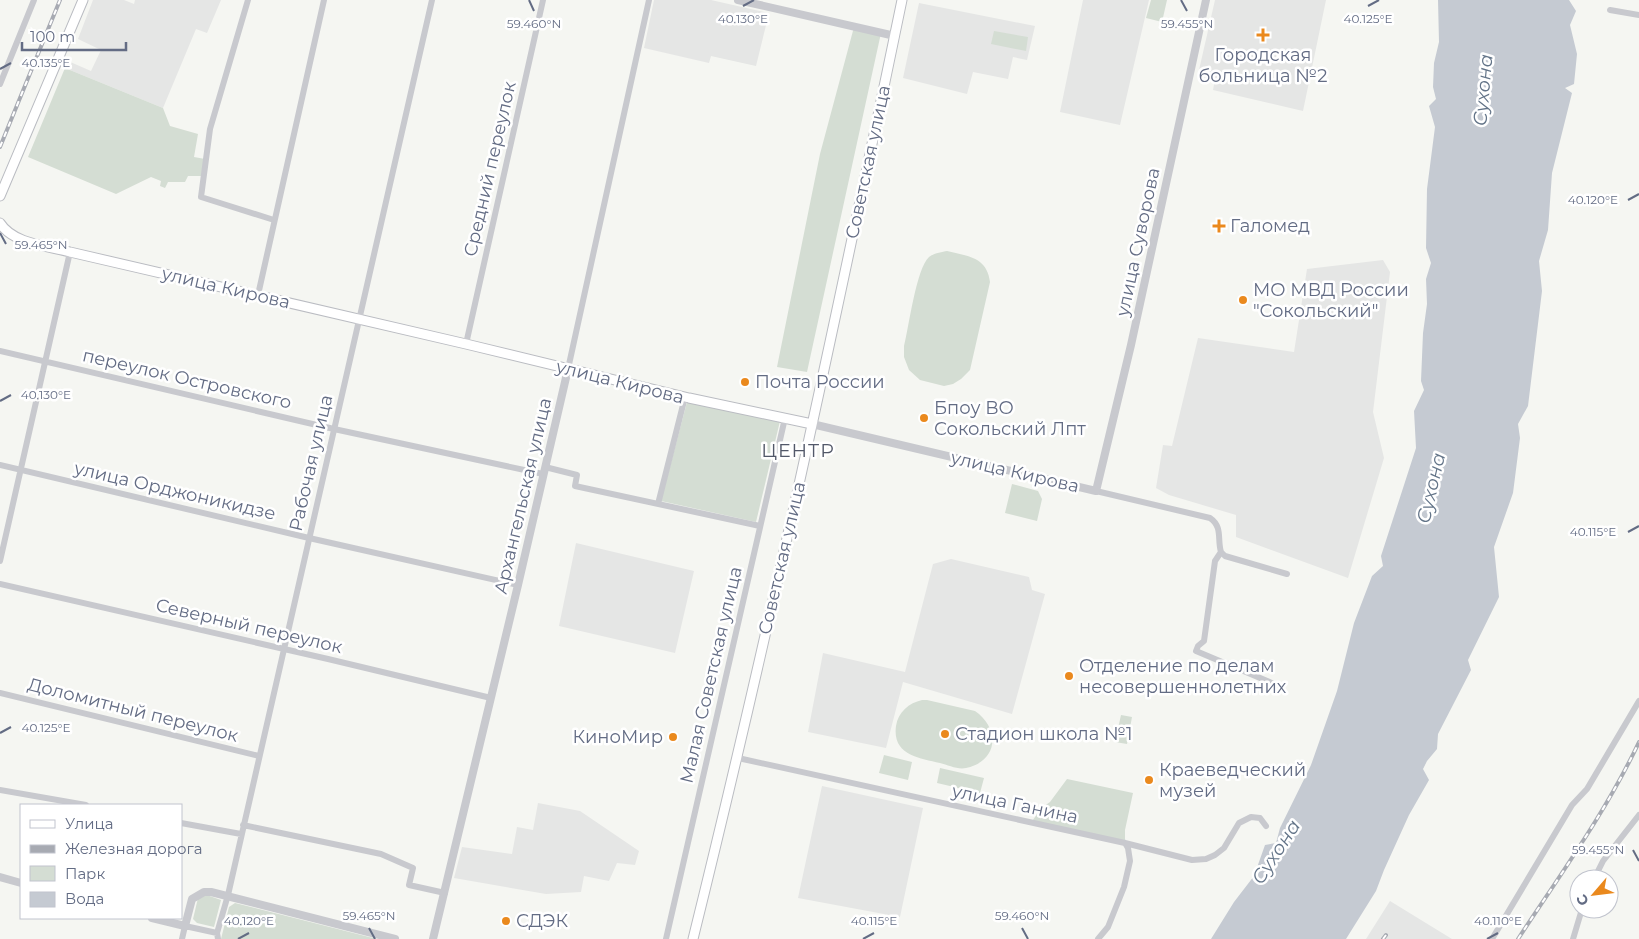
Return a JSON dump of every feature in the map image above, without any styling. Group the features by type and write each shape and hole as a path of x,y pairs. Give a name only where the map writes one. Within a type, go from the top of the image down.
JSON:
{"main road":[{"path":"0,196 83,0"},
{"name":"Советская улица","path":"693,939 738,758 812,424 902,0"},
{"name":"улица Кирова","path":"0,223 6,232 13,236 70,252 685,397 812,424"}],"street":[{"path":"0,84 34,0"},
{"path":"248,0 210,129 201,197 274,220"},
{"path":"258,295 324,0"},
{"name":"Рабочая улица","path":"218,936 432,0"},
{"name":"Средний переулок","path":"466,344 543,0"},
{"name":"Архангельская улица","path":"433,939 492,698 568,369 649,0"},
{"path":"738,0 894,36"},
{"name":"улица Суворова","path":"1096,490 1132,340 1206,0"},
{"path":"1610,10 1639,15"},
{"path":"0,561 70,252"},
{"name":"переулок Островского","path":"0,351 334,429 577,475 575,486 760,526"},
{"path":"658,504 685,397"},
{"name":"Малая Советская улица","path":"666,939 785,418"},
{"name":"улица Кирова","path":"812,424 1210,518 1216,522 1218,527 1221,552"},
{"name":"улица Орджоникидзе","path":"0,465 308,538 518,585"},
{"path":"1279,686 1196,650 1204,641 1215,560 1221,552 1225,556 1287,574"},
{"name":"Северный переулок","path":"0,584 492,698"},
{"name":"Доломитный переулок","path":"0,693 259,756"},
{"path":"1492,939 1572,805 1587,789 1639,700"},
{"name":"улица Ганина","path":"738,758 1125,843 1192,860 1215,855 1224,848 1240,823 1250,817 1260,818 1266,826"},
{"path":"0,790 80,804"},
{"path":"1599,869 1603,861 1639,815"},
{"path":"182,823 242,834"},
{"path":"243,825 381,854 413,868 409,885 445,893"},
{"path":"1098,939 1108,927 1124,887 1130,861 1128,848 1125,843"},
{"path":"0,877 20,883"},
{"path":"182,939 192,899 197,895 211,892 395,939"},
{"path":"156,919 218,936"},
{"path":"1573,939 1579,919"}],"shaded area":[{"path":"93,0 124,0 134,4 135,0 221,0 207,33 196,29 163,108 65,68 68,61 91,71 101,50 78,39"},
{"path":"654,0 711,0 769,13 756,66 711,56 709,63 644,48"},
{"path":"1083,0 1149,0 1120,125 1060,112"},
{"name":"Городская больница №2","path":"1215,0 1326,0 1303,111 1213,90 1216,74 1199,70"},
{"path":"919,3 1035,26 1027,60 1013,57 1008,79 973,72 967,94 903,78"},
{"path":"1383,260 1390,272 1373,412 1384,458 1348,578 1236,537 1236,515 1169,495 1156,488 1163,445 1172,446 1198,338 1294,352 1307,269"},
{"path":"576,543 694,571 675,653 559,626"},
{"path":"951,559 1029,577 1032,590 1045,594 1012,714 903,682 886,748 808,732 823,653 905,672 933,564"},
{"path":"822,786 923,808 900,917 798,898"},
{"path":"538,803 580,811 639,851 635,865 617,863 609,881 584,876 581,892 546,894 454,878 462,847 512,854 517,827 533,830"},
{"path":"1390,901 1452,939 1366,939"}],"green space":[{"path":"1151,0 1167,0 1162,22 1146,18"},
{"path":"854,27 881,33 807,372 777,367 820,154"},
{"path":"994,31 1028,37 1026,51 991,44"},
{"path":"65,68 163,108 170,126 198,134 194,157 205,159 201,176 188,176 185,182 168,182 165,188 160,186 161,181 151,177 116,194 28,157"},
{"path":"947,251 969,256 981,263 985,267 990,282 970,370 953,384 944,386 920,380 909,370 904,357 904,346 917,285 924,263 929,257"},
{"path":"687,402 780,421 756,522 661,501"},
{"path":"1012,484 1038,491 1042,499 1037,521 1005,513"},
{"path":"922,700 975,711 983,718 989,726 992,735 990,751 985,759 966,768 960,768 916,757 903,749 898,743 896,736 897,721 905,709 913,703"},
{"path":"1121,715 1132,717 1127,744 1115,742"},
{"path":"884,755 912,762 908,780 879,773"},
{"path":"940,768 984,778 980,793 937,783"},
{"path":"1067,779 1133,793 1125,830 1125,843 1031,823 1041,808 1050,802"},
{"path":"204,894 221,900 214,927 197,923 193,919 198,898"},
{"path":"235,903 377,939 221,939 229,907"}],"water":[{"name":"Сухона","path":"1438,0 1569,0 1576,11 1570,25 1577,54 1574,84 1565,88 1572,93 1552,173 1548,230 1539,261 1542,291 1528,406 1518,424 1520,438 1513,493 1494,547 1499,597 1468,660 1471,670 1438,734 1437,749 1423,769 1429,780 1409,815 1376,891 1346,939 1211,939 1234,902 1254,876 1265,845 1276,843 1280,828 1311,765 1337,691 1354,623 1372,576 1383,566 1381,556 1416,448 1414,411 1424,390 1421,381 1423,333 1427,304 1426,279 1431,263 1426,248 1427,189 1435,127 1429,106 1436,99 1433,87 1434,63 1439,42"}],"railway":[{"path":"0,147 60,0"},
{"path":"1518,939 1597,818 1639,742"},
{"path":"1383,939 1386,935"}],"place":[{"name":"Городская больница №2","path":"1263,35"},
{"name":"Галомед","path":"1219,226"},
{"name":"МО МВД России \"Сокольский\"","path":"1243,300"},
{"name":"Почта России","path":"745,382"},
{"name":"Бпоу ВО Сокольский Лпт","path":"924,418"},
{"name":"Отделение по делам несовершеннолетних","path":"1069,676"},
{"name":"Стадион школа №1","path":"945,734"},
{"name":"КиноМир","path":"673,737"},
{"name":"Краеведческий музей","path":"1149,780"},
{"name":"СДЭК","path":"506,921"}],"district":[{"name":"ЦЕНТР","path":"798,450"}]}
